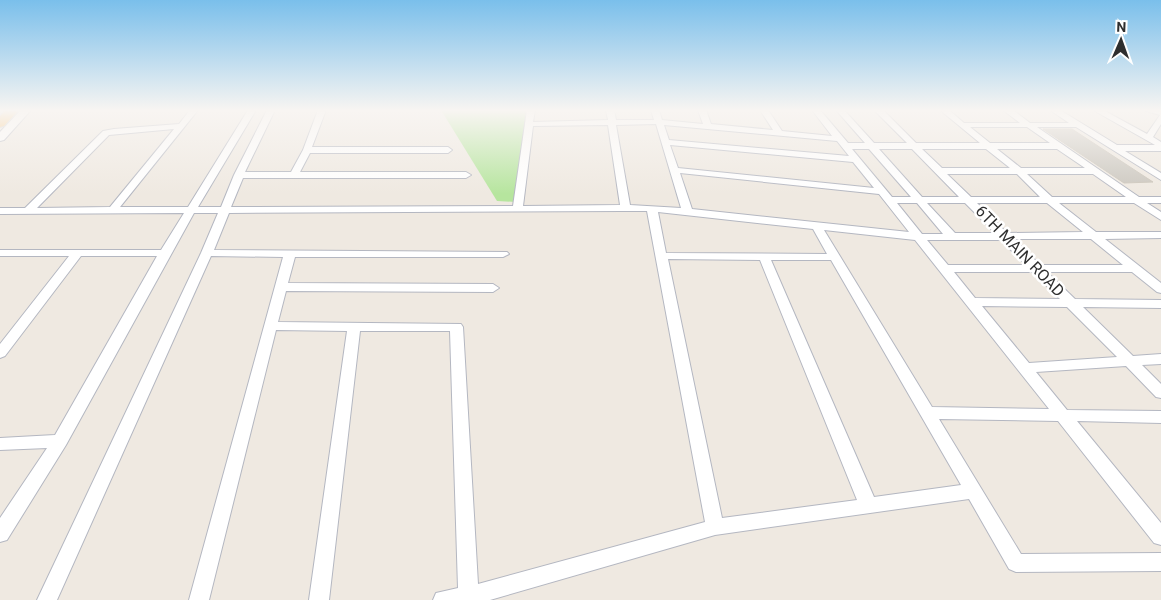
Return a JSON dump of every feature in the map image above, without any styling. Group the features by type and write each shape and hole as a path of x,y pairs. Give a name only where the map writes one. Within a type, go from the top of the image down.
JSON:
{"street":[{"path":"29,210 101,138"},
{"path":"113,210 170,138"},
{"path":"0,534 60,440 165,253 194,210 236,138"},
{"path":"47,600 207,253 239,175 257,138"},
{"path":"294,175 312,138"},
{"path":"518,209 527,138"},
{"path":"614,138 626,208"},
{"path":"664,138 687,211"},
{"path":"815,138 872,146 1059,146"},
{"path":"840,138 1161,537"},
{"path":"865,138 952,237"},
{"name":"6TH MAIN ROAD","path":"907,138 1161,393"},
{"path":"979,138 1020,171 1048,199 1161,289"},
{"path":"1047,138 1161,218"},
{"path":"1098,138 1161,177"},
{"path":"1149,138 1161,146"},
{"path":"665,142 858,160"},
{"path":"1115,148 1161,146"},
{"path":"307,150 448,150"},
{"path":"674,170 920,200 1161,200"},
{"path":"940,171 1094,171"},
{"path":"239,175 466,174"},
{"path":"652,208 715,527"},
{"path":"0,211 652,208 921,237 1161,235"},
{"path":"816,225 1016,563 1161,562"},
{"path":"0,253 165,253"},
{"path":"0,353 78,253"},
{"path":"207,253 503,254"},
{"path":"199,600 290,253"},
{"path":"662,256 836,257"},
{"path":"764,257 869,506"},
{"path":"946,269 1140,272 1161,276"},
{"path":"281,287 492,288"},
{"path":"972,302 1072,305 1161,304"},
{"path":"270,326 354,328 456,327 470,598"},
{"path":"319,600 354,328"},
{"path":"1024,368 1161,359"},
{"path":"928,413 1161,417"},
{"path":"0,444 60,440"},
{"path":"443,600 470,598 715,527 974,491"}],"green space":[{"path":"458,138 524,138 516,202 497,201"}],"building":[{"path":"1056,138 1086,138 1153,182 1124,183"}]}
